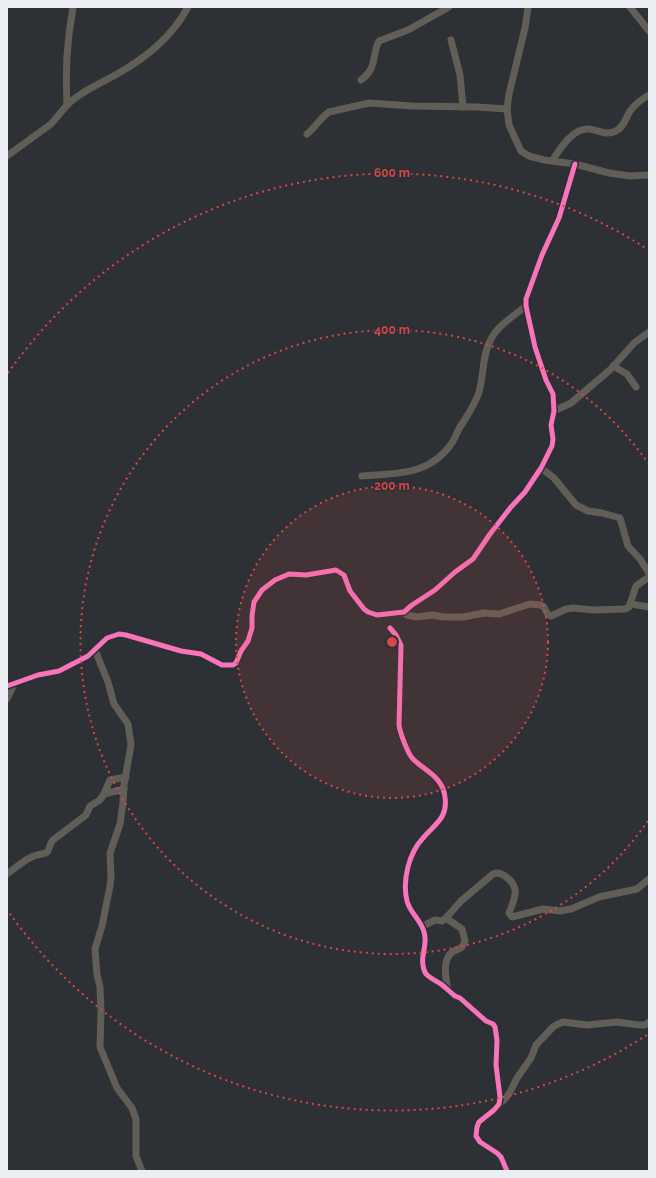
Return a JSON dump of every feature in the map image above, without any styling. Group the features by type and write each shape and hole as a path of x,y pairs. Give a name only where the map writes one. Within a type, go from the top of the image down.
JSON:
{"street":[{"path":"67,105 66,58 73,7"},
{"path":"7,156 51,124 74,98 144,58 168,36 188,7"},
{"path":"362,80 369,74 373,66 379,41 408,30 449,7"},
{"path":"528,7 525,28 509,94 507,109 509,125 521,151 529,156 575,164 619,175 649,175"},
{"path":"630,7 649,32"},
{"path":"451,40 460,75 463,107"},
{"path":"552,161 570,138 580,131 589,129 607,133 617,131 621,128 634,106 649,95"},
{"path":"307,134 329,112 347,109 363,104 507,109"},
{"path":"7,699 10,685 38,675 59,671 83,659 107,638 114,635 124,635 181,651 201,654 222,665 233,665 248,641 252,628 254,602 257,595 268,585 283,575 306,575 336,570 344,575 352,595 364,609 378,616 404,612 435,590 455,572 473,559 490,534 525,492 541,468 552,446 553,439 551,426 554,411 553,394 546,380 536,352 526,306 526,299 542,255 562,210 575,164"},
{"path":"362,476 396,474 420,469 430,464 443,453 452,443 476,402 486,352 490,340 502,326 526,306"},
{"path":"554,411 571,403 613,366 634,343 649,332"},
{"path":"613,366 627,374 636,387"},
{"path":"541,468 554,478 576,505 588,511 620,518 628,546 640,559 649,573"},
{"path":"404,612 407,615 417,617 433,615 443,617 463,617 484,613 499,614 530,604 542,605 549,616 555,615 566,609 573,608 593,610 620,609 629,607 636,586 649,576"},
{"path":"630,604 649,607"},
{"path":"390,628 400,639 401,645 398,725 408,752 421,766 437,778 443,788 445,796 445,808 441,820 418,844 413,853 407,874 407,900 410,911 422,926 426,937 425,948 422,956 425,973 460,998 486,1021 493,1024 495,1028 497,1040 496,1065 500,1097 499,1104"},
{"path":"95,650 108,682 114,704 128,724 131,745 120,824 110,853 110,886 102,926 95,949 97,975 100,987 100,1047 117,1088 132,1108 136,1119 136,1156 142,1171"},
{"path":"7,874 32,856 39,853 46,853 49,844 53,840 84,818 90,806 100,800 110,780 126,777"},
{"path":"104,794 124,788"},
{"path":"422,926 435,920 442,921 460,901 493,874 497,873 500,873 509,879 515,887 515,896 509,913 512,917 543,909 560,911 571,909 599,897 637,889 649,879"},
{"path":"446,918 462,929 465,941 462,947 451,953 447,960 446,976 448,990"},
{"path":"507,1171 501,1157 480,1142 476,1136 477,1127 479,1122 506,1098 517,1078 531,1058 536,1045 553,1027 563,1022 587,1025 616,1022 639,1025 649,1022"}],"cycle path":[{"path":"7,686 38,675 59,671 88,656 107,638 119,634 181,651 201,654 222,665 233,665 236,663 241,651 248,641 252,628 254,602 262,590 275,580 289,574 306,575 336,570 344,575 350,591 364,609 377,615 404,612 435,590 455,572 473,559 490,534 525,492 541,468 552,446 553,439 551,425 554,411 553,394 546,380 535,347 526,306 526,299 542,255 559,218 575,164"},
{"path":"390,628 396,635 401,645 399,725 401,733 413,759 437,779 444,790 445,797 445,810 443,816 418,844 410,859 405,884 407,901 410,909 423,928 425,935 423,968 426,974 455,996 460,998 495,1027 497,1040 496,1065 500,1097 499,1104 479,1122 476,1136 480,1142 501,1157 507,1171"}]}
